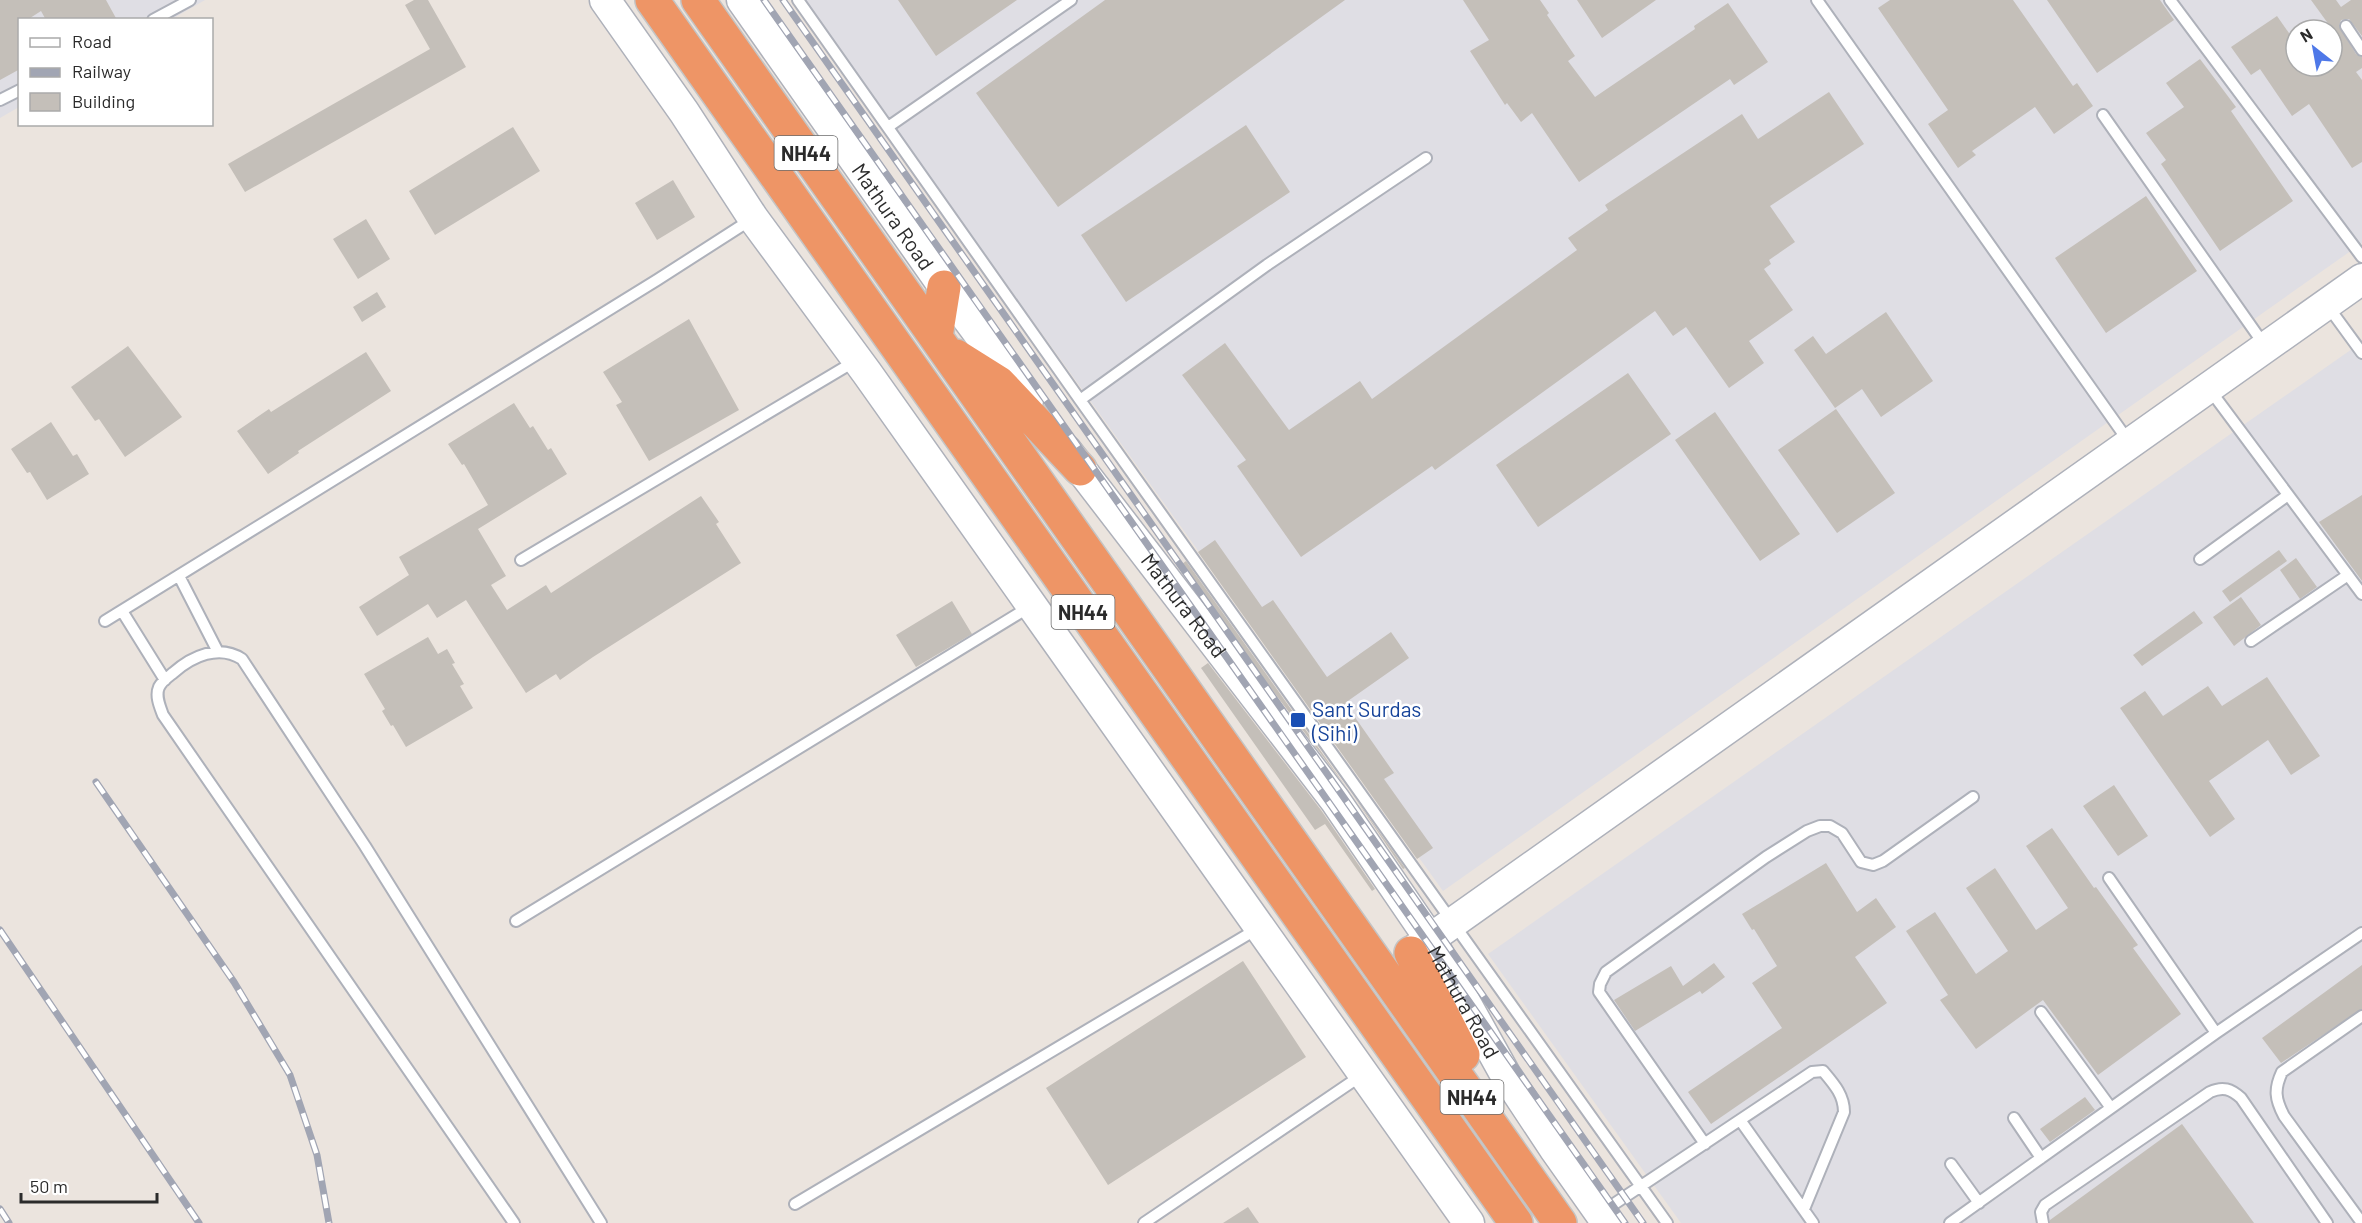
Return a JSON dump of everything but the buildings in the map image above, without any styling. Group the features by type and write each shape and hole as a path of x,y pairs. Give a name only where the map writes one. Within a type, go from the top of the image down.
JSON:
{"highway":[{"name":"NH44","path":"652,0 1515,1223"},
{"name":"NH44","path":"698,0 940,343"},
{"path":"944,287 940,343 999,383 1080,469"},
{"name":"Mathura Road","path":"940,343 1560,1223"},
{"path":"1431,938 1517,1161"}],"main road":[{"path":"606,0 684,112 753,218 857,360 1469,1223"},
{"name":"Mathura Road","path":"742,0 944,287 1080,469 1335,800 1431,938 1505,1074 1603,1218"},
{"path":"1384,972 2362,279"}],"lane":[{"path":"157,18 190,0"},
{"path":"798,0 1080,400 1431,938 1641,1187 1667,1223"},
{"path":"888,127 1071,0"},
{"path":"1817,0 2129,443"},
{"path":"2170,0 2362,257"},
{"path":"2346,27 2362,50"},
{"path":"0,100 18,91"},
{"path":"2103,116 2266,348"},
{"path":"1080,400 1267,265 1426,158"},
{"path":"105,621 657,280 753,218"},
{"path":"2327,305 2362,353"},
{"path":"521,561 857,360"},
{"path":"2209,388 2362,594"},
{"path":"2200,559 2288,495"},
{"path":"2251,641 2348,575"},
{"path":"179,576 218,652"},
{"path":"516,921 1031,606"},
{"path":"122,611 165,680"},
{"path":"514,1223 163,715 158,700 159,688 188,661 202,654 232,652 242,659 256,678 365,846 602,1223"},
{"path":"1705,1144 1599,992 1606,972 1793,838 1820,826 1830,826 1842,833 1861,862 1873,865 1883,861 1973,797"},
{"path":"2109,878 2216,1033"},
{"path":"795,1204 1260,927"},
{"path":"1950,1223 2216,1033 2362,933"},
{"path":"2041,1012 2111,1108"},
{"path":"2362,1016 2282,1072 2276,1084 2276,1096 2284,1116 2362,1223"},
{"path":"1603,1218 1641,1187 1740,1120 1816,1071 1823,1071 1840,1092 1844,1105 1843,1120 1804,1209"},
{"path":"1144,1223 1364,1074"},
{"path":"2043,1223 2041,1212 2045,1205 2210,1092 2223,1088 2241,1098 2327,1223"},
{"path":"2014,1118 2041,1158"},
{"path":"1740,1120 1813,1223"},
{"path":"1951,1164 1978,1203"}],"shaded area":[{"path":"0,0 205,0 174,18 18,18 18,108 0,118"},
{"path":"802,0 2362,0 2362,243 1443,891"},
{"path":"2362,342 2362,1223 1681,1223 1488,954"}],"railway":[{"path":"764,0 1625,1223"},
{"path":"783,0 1643,1223"},
{"path":"96,782 234,982 290,1075 317,1155 329,1223"},
{"path":"0,930 199,1223"},
{"path":"0,1209 9,1223"}],"place":[{"name":"Sant Surdas (Sihi)","path":"1298,720"}]}
